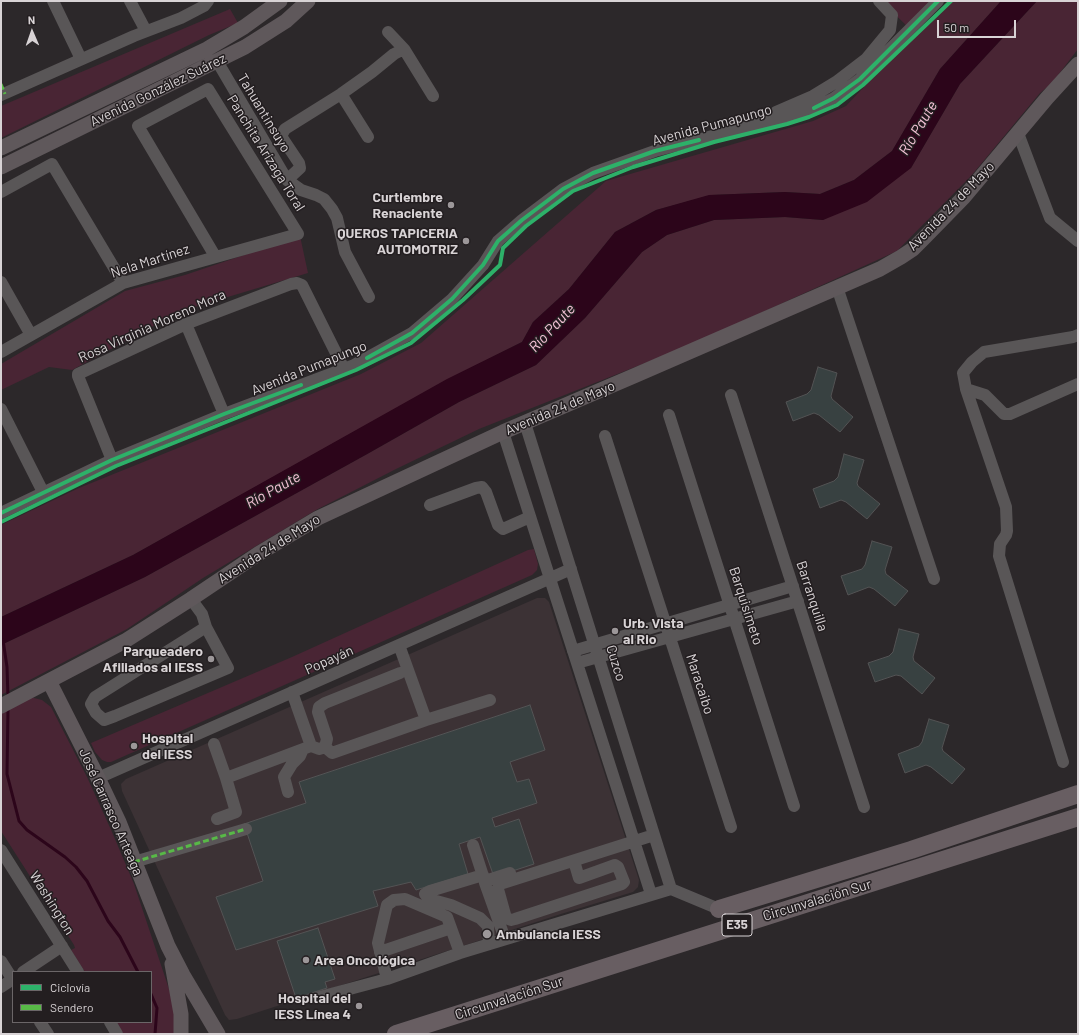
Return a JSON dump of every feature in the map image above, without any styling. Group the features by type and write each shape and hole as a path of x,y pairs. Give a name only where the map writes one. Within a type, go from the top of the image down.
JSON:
{"highway":[{"name":"Circunvalación Sur","path":"719,909 923,846 1078,794"},
{"name":"Circunvalación Sur","path":"396,1034 1078,817"}],"main road":[{"name":"Avenida González Suárez","path":"1,148 207,49 244,27 280,1"},
{"name":"Avenida González Suárez","path":"1,167 261,38 286,21 308,1"},
{"name":"Avenida 24 de Mayo","path":"1,706 125,641 258,554 318,518 503,432 880,269 913,249 964,197 1047,98 1078,64"},
{"name":"José Carrasco Arteaga","path":"49,681 119,822 168,946 183,975 218,1034"},
{"name":"José Carrasco Arteaga","path":"168,946 181,1014 181,1034"}],"street":[{"path":"53,1 82,59"},
{"path":"130,1 146,31"},
{"path":"655,152 786,109 813,96 836,82 866,58 890,30 892,15 879,1"},
{"name":"Avenida Pumapungo","path":"1,513 112,460 224,414 354,365 412,333 452,299 483,266 498,241 522,220 563,189 592,174 655,152 808,111 834,98 860,79 938,1"},
{"path":"2,91 181,18 204,6 208,2"},
{"path":"388,32 404,49 433,96"},
{"path":"369,297 345,252 337,218 332,209 324,199 301,190 286,180 300,168 299,163 281,136 285,129 341,94 394,54 404,49"},
{"name":"Tahuantinsuyo","path":"217,61 286,180"},
{"name":"Panchita Arízaga Toral","path":"215,256 138,126 208,89 298,234"},
{"path":"341,94 368,137"},
{"path":"1018,133 1050,218 1078,241"},
{"path":"1,192 52,164 123,283"},
{"name":"Nela Martínez","path":"1,352 123,283 298,234"},
{"path":"1,282 31,335"},
{"name":"Rosa Virginia Moreno Mora","path":"112,460 78,374 186,324 297,283 302,285 344,369"},
{"path":"837,287 934,579"},
{"path":"186,324 224,414"},
{"path":"1063,762 999,556 1000,544 1007,532 1006,507 966,388 963,373 972,362 984,352 1073,338 1078,335"},
{"path":"966,388 985,395 1004,414 1010,414 1078,384"},
{"name":"Barranquilla","path":"731,395 864,807"},
{"path":"1,409 43,492"},
{"name":"Barquisimeto","path":"669,415 794,806"},
{"name":"Cuzco","path":"525,423 671,889"},
{"path":"503,432 651,894"},
{"name":"Maracaibo","path":"605,436 731,827"},
{"path":"430,505 482,487 486,492 498,525 503,529 530,517"},
{"name":"Popayán","path":"98,778 571,569"},
{"path":"573,651 793,586"},
{"path":"191,599 202,614 206,627 228,668 116,716 104,720 96,713 91,704 95,697 206,627"},
{"path":"577,663 798,600"},
{"path":"399,645 426,720"},
{"path":"325,747 327,739 318,712 319,707 325,703 400,673"},
{"path":"292,692 307,748"},
{"path":"325,747 332,753 426,720 490,700"},
{"path":"214,744 236,812 217,819"},
{"path":"226,778 307,748 319,749 325,747"},
{"path":"288,792 284,777 292,764 307,748"},
{"path":"134,862 246,829"},
{"path":"579,878 615,865 618,867 624,882 586,896 510,920 506,918 498,889 499,885 654,835"},
{"path":"473,845 504,939"},
{"name":"Washington","path":"1,850 77,971"},
{"path":"574,861 586,896"},
{"path":"490,944 488,926 480,918 451,905 429,899 425,894 430,891 484,879 488,880 516,871"},
{"path":"316,998 387,979 504,939 671,889 719,909"},
{"path":"387,979 378,943 387,905 394,900 405,899 447,917 460,953"},
{"path":"380,952 451,928"},
{"path":"24,971 62,946"},
{"path":"1,962 12,978"},
{"path":"1,987 12,980"},
{"path":"41,1023 48,1034"},
{"path":"111,1023 117,1034"}],"shaded area":[{"path":"881,1 937,1 909,28"},
{"path":"948,1 1001,1 940,69 892,151 854,180 820,194 785,192 712,195 656,210 615,232 569,289 533,322 522,342 451,378 133,555 1,617 1,525 79,488 361,374 421,343 606,181 813,121 846,106 912,36"},
{"path":"1037,1 1078,1 1078,49 1052,83 1040,93 971,176 897,251 688,346 479,429 396,469 316,510 203,578 127,629 1,695 1,645 145,577 459,402 536,365 585,318 642,252 667,235 714,220 785,217 823,220 911,168 960,84"},
{"path":"230,9 238,23 209,35 1,138 1,106"},
{"path":"300,236 308,273 181,311 72,370 49,367 1,390 1,364 125,291 185,275"},
{"path":"534,549 538,564 537,570 532,575 111,762 102,760 95,752 91,743 292,657 528,550"},
{"path":"537,598 545,598 549,602 639,880 638,887 633,892 237,1019 229,1020 225,1015 122,791 121,784 126,779"},
{"path":"28,698 42,700 51,707 87,777 134,884 177,1013 176,1034 123,1034 117,1023 152,1023 152,971 84,971 71,950 75,948 74,945 1,831 1,708"}],"water":[{"name":"Río Paute","path":"1001,1 1037,1 960,84 911,168 867,202 823,220 785,217 714,220 667,235 642,252 585,318 536,365 459,402 145,577 1,645 1,617 133,555 447,379 522,342 533,322 569,289 615,232 656,210 709,195 785,192 820,194 854,180 892,151 940,69"}],"building":[{"path":"818,367 837,373 831,396 832,399 853,417 840,432 819,415 814,413 793,421 786,402 807,394 811,390"},
{"path":"844,454 864,460 857,483 858,486 880,504 867,519 846,502 841,500 820,508 813,489 834,481 838,477"},
{"path":"872,541 892,547 885,570 886,574 908,591 895,606 874,589 869,587 848,595 841,576 862,569 865,565"},
{"path":"899,629 919,634 913,657 914,661 935,678 922,694 901,676 896,675 875,682 868,663 889,656 893,652"},
{"path":"530,705 545,750 510,762 517,782 529,779 537,803 492,818 495,827 519,819 534,864 494,877 480,837 459,844 468,874 416,890 411,882 373,891 378,906 236,950 216,897 263,881 244,824 306,803 299,782"},
{"path":"929,719 949,725 942,748 943,751 965,769 952,784 931,767 926,765 905,773 898,754 919,746 922,742"},
{"name":"Area Oncológica","path":"318,928 335,979 325,982 327,988 296,998 277,941"}],"waterway":[{"path":"3,640 7,667 8,697"},
{"path":"8,708 7,774 19,821 27,830 65,857 76,867 87,881 108,921 120,937 137,971"},
{"path":"152,996 157,1008 155,1034"}],"marked path":[{"path":"1,84 5,94"},
{"path":"134,862 246,829"}],"cycle path":[{"path":"814,108 834,98 860,79 938,1"},
{"path":"1,522 116,466 356,370 411,343 463,300 500,265 503,248 526,226 573,191 633,167 714,142 787,124 809,117 837,105 863,85 951,1"},
{"path":"367,358 412,333 452,299 483,265 498,241 522,220 563,189 593,173 655,151 699,140"},
{"path":"1,513 112,460 224,414 301,385"}],"place":[{"name":"Curtiembre Renaciente","path":"451,205"},
{"name":"QUEROS TAPICERIA AUTOMOTRIZ","path":"466,241"},
{"name":"Urb. Vista al Rio","path":"615,631"},
{"name":"Parqueadero Afiliados al IESS","path":"211,659"},
{"name":"Hospital del IESS","path":"134,746"},
{"name":"Ambulancia IESS","path":"487,934"},
{"name":"Area Oncológica","path":"306,960"},
{"name":"Hospital del IESS Línea 4","path":"359,1006"}]}
